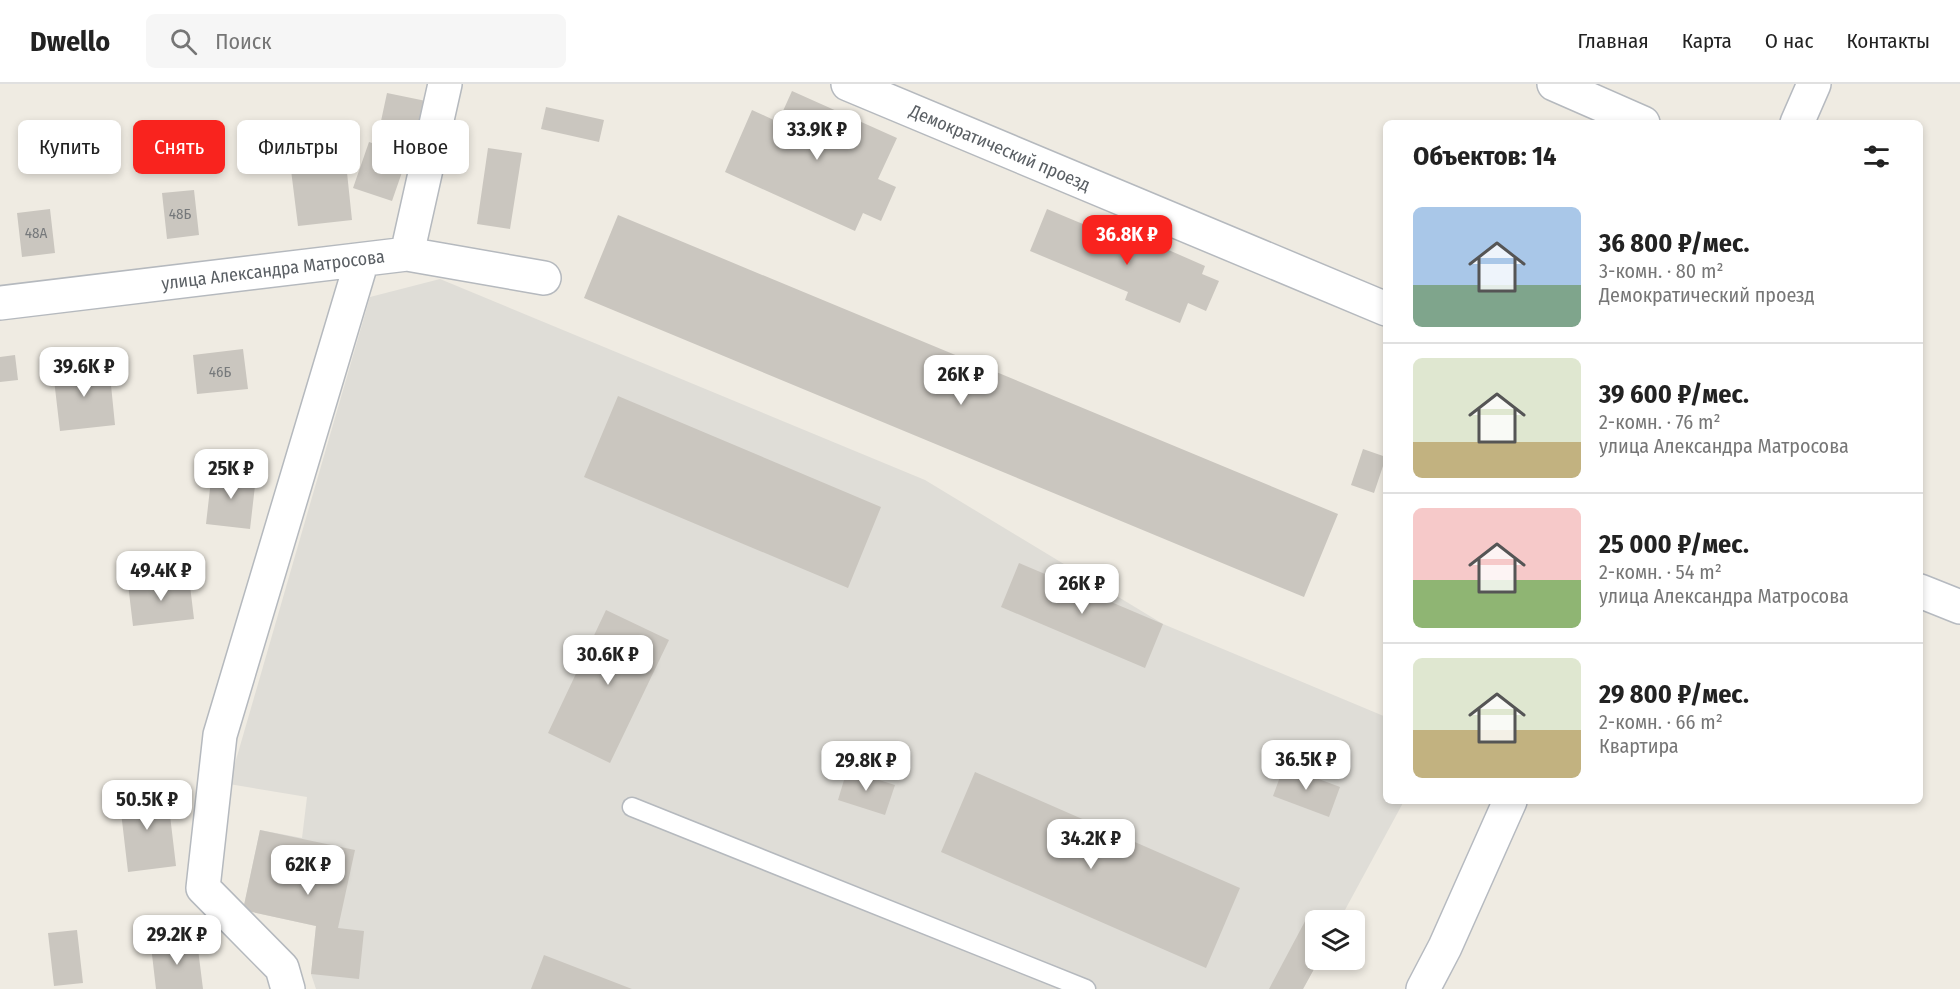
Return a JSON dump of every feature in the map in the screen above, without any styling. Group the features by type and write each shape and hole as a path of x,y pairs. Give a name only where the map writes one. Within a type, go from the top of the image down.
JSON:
{"street":[{"path":"407,254 444,84"},
{"name":"Демократический проезд","path":"848,84 1383,308"},
{"path":"1554,84 1636,120"},
{"path":"1798,120 1814,84"},
{"name":"улица Александра Матросова","path":"0,303 407,254 544,278"},
{"path":"288,989 282,968 203,888 220,735 362,260"},
{"path":"1923,592 1960,607"},
{"path":"1422,989 1445,946 1509,804"}],"lane":[{"path":"632,807 1086,989"}],"shaded area":[{"path":"440,279 925,480 1163,624 1383,716 1383,804 1402,804 1345,910 1305,910 1305,970 1313,970 1303,989 316,989 311,974 316,926 243,910 260,830 302,838 307,797 229,784 370,297"}],"building":[{"path":"792,91 897,138 878,179 896,187 881,221 863,213 855,231 725,172 752,110 778,122"},
{"path":"387,93 426,101 422,120 381,120"},
{"path":"546,107 604,120 599,142 541,129"},
{"path":"369,142 372,143 372,174 401,174 392,201 353,188 358,174 360,174"},
{"path":"488,148 522,153 510,229 477,224"},
{"path":"292,174 347,174 352,220 298,226"},
{"path":"194,190 199,235 167,239 162,193"},
{"path":"50,209 55,253 22,257 17,213"},
{"path":"1047,209 1145,250 1148,241 1205,266 1202,274 1219,281 1206,311 1188,303 1180,323 1125,300 1128,292 1030,251"},
{"path":"618,215 1338,514 1304,597 584,298"},
{"path":"243,349 248,389 197,394 193,355"},
{"path":"15,355 18,380 0,382 0,357"},
{"path":"109,365 115,425 60,431 53,371"},
{"path":"618,396 881,507 848,588 584,477"},
{"path":"1363,449 1383,456 1383,466 1374,493 1351,485"},
{"path":"212,471 256,477 250,529 206,524"},
{"path":"1019,563 1163,624 1145,668 1001,607"},
{"path":"189,577 194,619 133,626 128,584"},
{"path":"606,610 669,640 610,763 548,733"},
{"path":"1284,766 1340,787 1329,817 1273,796"},
{"path":"847,770 895,785 885,815 838,800"},
{"path":"975,772 1240,888 1206,968 941,852"},
{"path":"167,790 176,866 128,872 119,795"},
{"path":"260,830 355,850 338,928 364,931 359,979 311,974 316,926 243,910"},
{"path":"1305,921 1305,970 1313,970 1303,989 1269,989"},
{"path":"77,930 83,983 54,986 48,933"},
{"path":"197,941 203,989 156,989 151,946"},
{"path":"544,955 632,989 531,989"}]}
